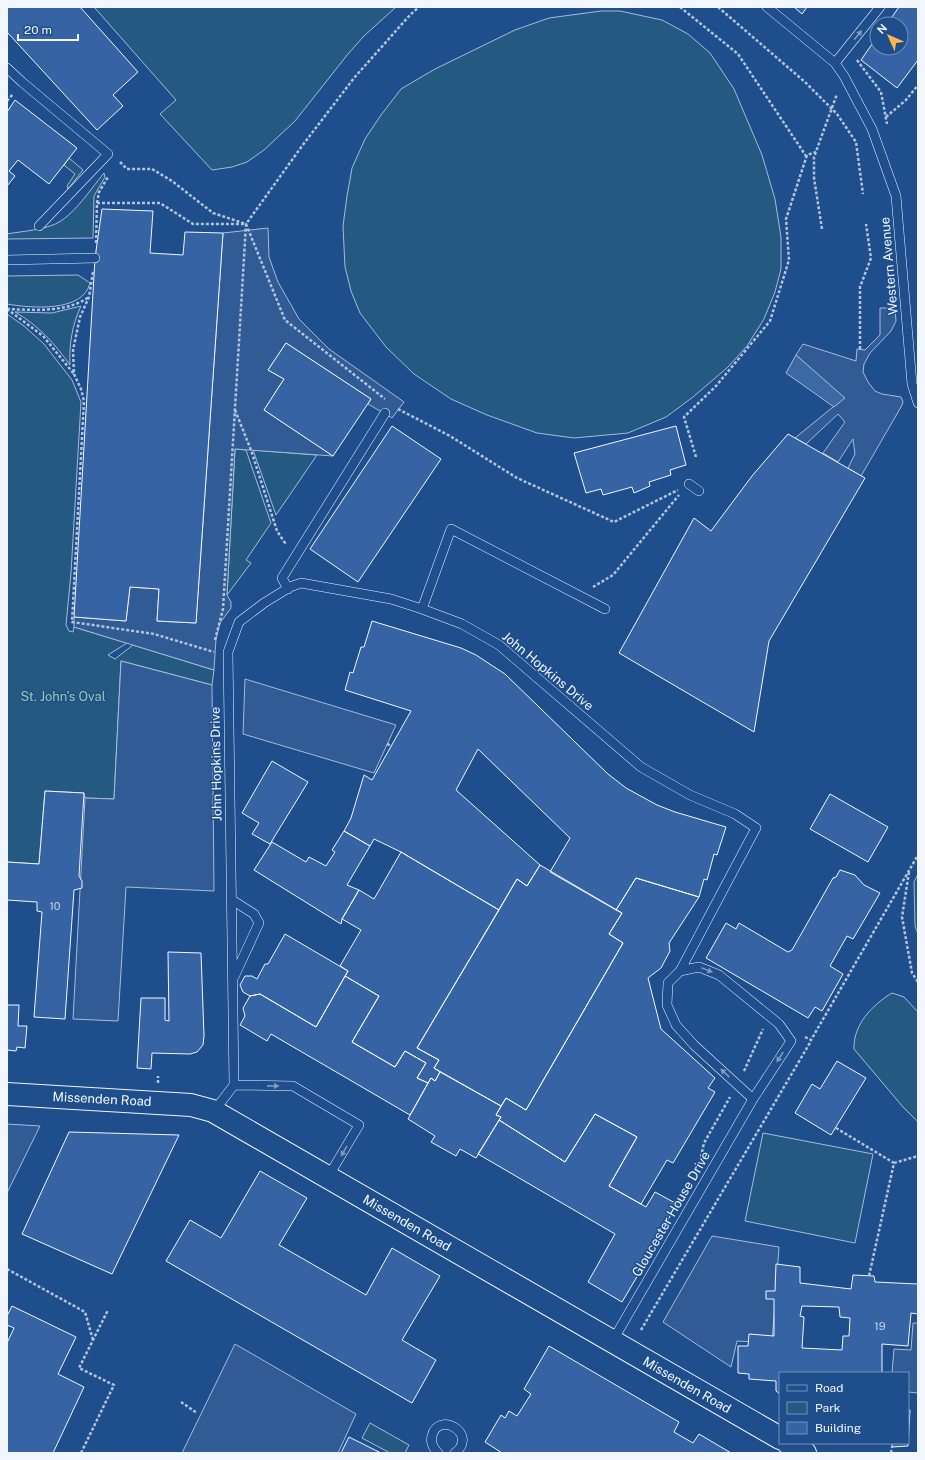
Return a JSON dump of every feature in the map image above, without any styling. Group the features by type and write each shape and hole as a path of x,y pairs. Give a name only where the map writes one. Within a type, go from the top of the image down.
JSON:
{"street":[{"name":"Missenden Road","path":"7,1094 191,1104 213,1111 779,1437"},
{"path":"790,1444 805,1453"}],"lane":[{"name":"Western Avenue","path":"767,7 835,63 844,76 872,129 896,196 912,384 918,403"},
{"path":"835,63 880,7"},
{"path":"7,68 108,154 40,226"},
{"path":"7,260 95,258"},
{"path":"288,589 282,578 385,414"},
{"path":"689,484 699,491"},
{"path":"422,609 451,529 605,608"},
{"name":"John Hopkins Drive","path":"234,1085 228,652 239,622 264,603 301,583 391,599 462,624 500,645 641,767 690,796 735,814 756,828 680,971"},
{"path":"232,900 254,914 259,923 233,979"},
{"path":"753,1099 694,1045 676,1025 666,1006 668,983 680,971 699,967 719,975 769,1016"},
{"name":"Gloucester House Drive","path":"612,1342 753,1099 791,1041 779,1024 769,1016"},
{"path":"213,1111 234,1085 292,1086 359,1124 328,1177"},
{"path":"438,1453 431,1444 431,1437 436,1428 446,1424 455,1427 462,1435 461,1446 455,1453"}],"path":[{"path":"215,643 223,609 246,224 302,146 354,78 410,15 419,7"},
{"path":"680,7 738,54 806,157"},
{"path":"718,7 805,82 837,114 856,142 863,194"},
{"path":"822,229 814,178 814,157 844,76"},
{"path":"885,118 906,100 918,85"},
{"path":"696,458 684,417 716,386 770,321 789,260 786,219 807,154 816,152"},
{"path":"108,154 110,153 127,168 152,169 172,181 213,213 246,224 285,320 386,400"},
{"path":"74,374 76,332 80,317 89,297 95,258 97,203 99,192 117,159"},
{"path":"97,203 160,203 193,224 246,224"},
{"path":"860,349 860,287 871,258 866,224"},
{"path":"7,309 38,310 57,308 83,301 89,297"},
{"path":"7,309 43,336 74,374 81,389 84,401 72,622 154,634 215,652 215,648"},
{"path":"392,404 402,412 450,436 517,478 614,522 689,484"},
{"path":"234,407 251,450 277,531 285,543 282,549"},
{"path":"580,595 613,575 689,484"},
{"path":"387,744 392,746"},
{"path":"641,1330 918,855"},
{"path":"910,870 902,917 912,973 918,982"},
{"path":"704,1143 738,1085 769,1016"},
{"path":"799,1034 811,1040"},
{"path":"836,1128 894,1163 918,1156"},
{"path":"869,1276 894,1163"},
{"path":"7,1269 85,1312 93,1341"},
{"path":"81,1453 114,1385 79,1368 108,1310"},
{"path":"181,1402 196,1413"},
{"path":"891,1453 892,1447"}],"green space":[{"path":"94,7 396,7 364,36 295,121 264,150 247,162 232,167 212,170 160,114 176,100"},
{"path":"601,11 620,11 662,20 688,34 710,53 734,89 762,155 775,199 781,237 781,269 775,292 764,319 747,346 728,367 693,397 666,417 628,433 574,438 537,433 487,415 451,399 414,374 386,347 360,313 351,291 345,267 343,226 352,168 365,139 401,89 435,69 515,30 549,18"},
{"path":"69,158 83,170 68,189 67,186 75,174 64,165"},
{"path":"104,173 105,177 94,196 93,238 7,239 7,234 42,228 61,221 79,205"},
{"path":"78,275 90,283 85,293 77,300 67,304 42,307 7,304 7,276"},
{"path":"81,306 75,320 72,335 70,365 46,336 15,312 52,313"},
{"name":"St. John's Oval","path":"7,314 24,326 44,344 72,380 81,402 71,573 66,625 69,631 73,632 74,627 127,643 108,655 115,659 133,645 214,670 212,685 121,661 114,799 85,798 84,793 45,791 39,864 7,862"},
{"path":"235,449 246,450 271,523 246,560 251,563 227,595"},
{"path":"253,450 317,455 276,515"},
{"path":"918,874 918,934 915,926 914,882"},
{"path":"892,993 904,997 918,1012 918,1122 903,1107 854,1049 857,1032 865,1016 877,1003"},
{"path":"763,1133 873,1154 855,1243 745,1221"},
{"path":"370,1423 409,1445 405,1453 390,1453 362,1438"}],"shaded area":[{"path":"268,228 269,257 278,282 299,319 329,349 404,402 392,418 368,404 371,399 286,343 268,370 284,379 264,410 333,456 235,449 227,595 231,602 231,608 220,623 216,639 214,670 74,627 74,617 126,621 130,587 159,589 157,621 196,623 223,233"},
{"path":"880,308 895,308 896,321 891,331 870,353 864,364 863,372 875,391 882,394 901,397 903,402 861,476 848,468 855,454 853,439 838,462 823,453 845,422 838,414 806,444 795,438 844,398 796,355 803,344 856,361 857,349 865,350 880,335"},
{"path":"796,355 845,398 834,407 786,373"},
{"path":"121,661 212,685 214,891 126,887 118,1021 73,1019 85,798 114,799"},
{"path":"245,679 396,725 374,773 243,734"},
{"path":"7,1124 40,1126 7,1193"},
{"path":"712,1236 779,1247 772,1343 737,1341 731,1367 663,1322"},
{"path":"913,1323 918,1323 918,1393 909,1392 909,1372 892,1372 894,1349 911,1350"},
{"path":"235,1344 356,1414 338,1453 182,1453"}],"building":[{"path":"7,7 80,7 138,72 113,95 123,106 97,130 7,32"},
{"path":"794,7 807,7 802,14"},
{"path":"899,7 918,7 918,60 897,88 861,60 869,48 869,56 909,56 909,16 893,16"},
{"path":"15,100 77,148 49,184 18,160 9,171 15,176 7,186 7,112"},
{"path":"102,209 153,211 150,253 183,255 185,232 223,233 196,623 157,621 159,589 130,587 126,621 74,617 95,258"},
{"path":"286,343 371,399 333,456 264,410 284,379 268,370"},
{"path":"392,426 441,459 358,582 310,549"},
{"path":"676,426 686,465 670,470 671,475 649,482 650,486 634,493 632,487 603,495 601,489 586,493 574,453"},
{"path":"788,434 865,478 769,641 754,732 619,653 694,518 711,531 752,476"},
{"path":"372,621 461,648 476,655 505,674 608,774 626,788 657,805 675,812 726,827 717,855 714,854 707,880 704,879 699,897 636,878 616,910 550,872 570,838 478,749 456,790 540,865 527,886 517,879 499,910 401,852 374,839 370,846 344,831 351,818 364,775 372,780 411,711 345,690 350,672 353,673 361,647 364,647"},
{"path":"272,761 308,782 270,844 252,834 259,823 242,813"},
{"path":"45,791 84,793 79,876 82,881 82,888 74,890 65,1019 34,1017 42,912 37,911 37,902 7,900 7,862 39,864"},
{"path":"830,794 888,827 868,862 810,829"},
{"path":"344,831 370,846 347,885 359,890 342,919 341,924 254,870 272,842 306,862 309,857 326,866 335,852 332,850"},
{"path":"401,852 499,910 417,1048 439,1060 434,1068 440,1072 435,1081 431,1078 428,1083 417,1078 426,1063 405,1051 395,1067 352,1042 379,996 345,976 348,971 340,966 361,930 342,919 359,890 374,899"},
{"path":"540,865 622,913 609,934 623,943 526,1110 506,1098 501,1106 434,1068 439,1060 417,1048 517,879 527,886"},
{"path":"840,870 855,875 864,885 880,893 853,939 847,936 830,966 843,974 822,1011 815,1007 808,1018 706,958 726,923 736,929 739,923 788,952 792,950 833,878 836,877"},
{"path":"636,878 699,897 669,943 670,951 661,968 648,978 661,1029 715,1078 708,1088 715,1092 673,1163 667,1160 641,1204 609,1186 637,1137 595,1114 565,1162 499,1120 501,1117 496,1115 506,1098 526,1110 623,943 609,934 622,913 616,910"},
{"path":"285,934 348,971 316,1027 260,994 250,996 243,992 240,985 245,976 252,976 257,979 265,964 268,964"},
{"path":"168,952 201,953 203,1045 197,1052 190,1054 152,1053 151,1069 137,1068 141,998 165,998 165,1020 169,1021"},
{"path":"345,976 379,996 352,1042 395,1067 405,1051 426,1063 417,1078 428,1083 410,1115 271,1034 267,1041 240,1025 245,1016 243,1008 250,996 260,994 316,1027"},
{"path":"7,1005 19,1005 18,1026 27,1026 25,1048 17,1047 16,1051 7,1050"},
{"path":"837,1061 866,1078 831,1135 795,1113 812,1084 820,1089"},
{"path":"440,1072 501,1106 496,1115 501,1117 476,1158 460,1149 456,1156 431,1142 435,1136 408,1119 431,1078 435,1081"},
{"path":"595,1114 637,1137 609,1186 646,1207 655,1192 677,1204 665,1225 667,1226 622,1302 588,1282 615,1234 478,1154 499,1120 565,1162"},
{"path":"69,1132 179,1135 112,1274 22,1234"},
{"path":"260,1171 307,1198 279,1245 366,1295 392,1248 440,1276 402,1340 436,1360 412,1403 166,1261 190,1220 221,1238"},
{"path":"776,1264 800,1267 800,1283 851,1289 853,1275 874,1276 875,1282 918,1284 918,1314 911,1313 908,1346 882,1344 882,1372 779,1372 779,1393 776,1391 776,1381 749,1379 749,1374 738,1373 738,1346 748,1346 749,1334 774,1336 774,1299 766,1299 766,1291 775,1291","holes":["802,1306 839,1307 840,1317 850,1318 849,1336 843,1336 842,1350 802,1348 804,1317 800,1316"]},
{"path":"12,1306 76,1337 58,1374 84,1387 53,1453 7,1453 7,1343 14,1328 7,1325 7,1316"},
{"path":"549,1346 679,1422 674,1432 693,1443 699,1434 731,1453 502,1453 485,1442 501,1415 505,1418 509,1411 517,1416 531,1394 524,1389"},
{"path":"349,1437 381,1453 341,1453"},
{"path":"892,1444 908,1444 908,1446 892,1447"}]}
